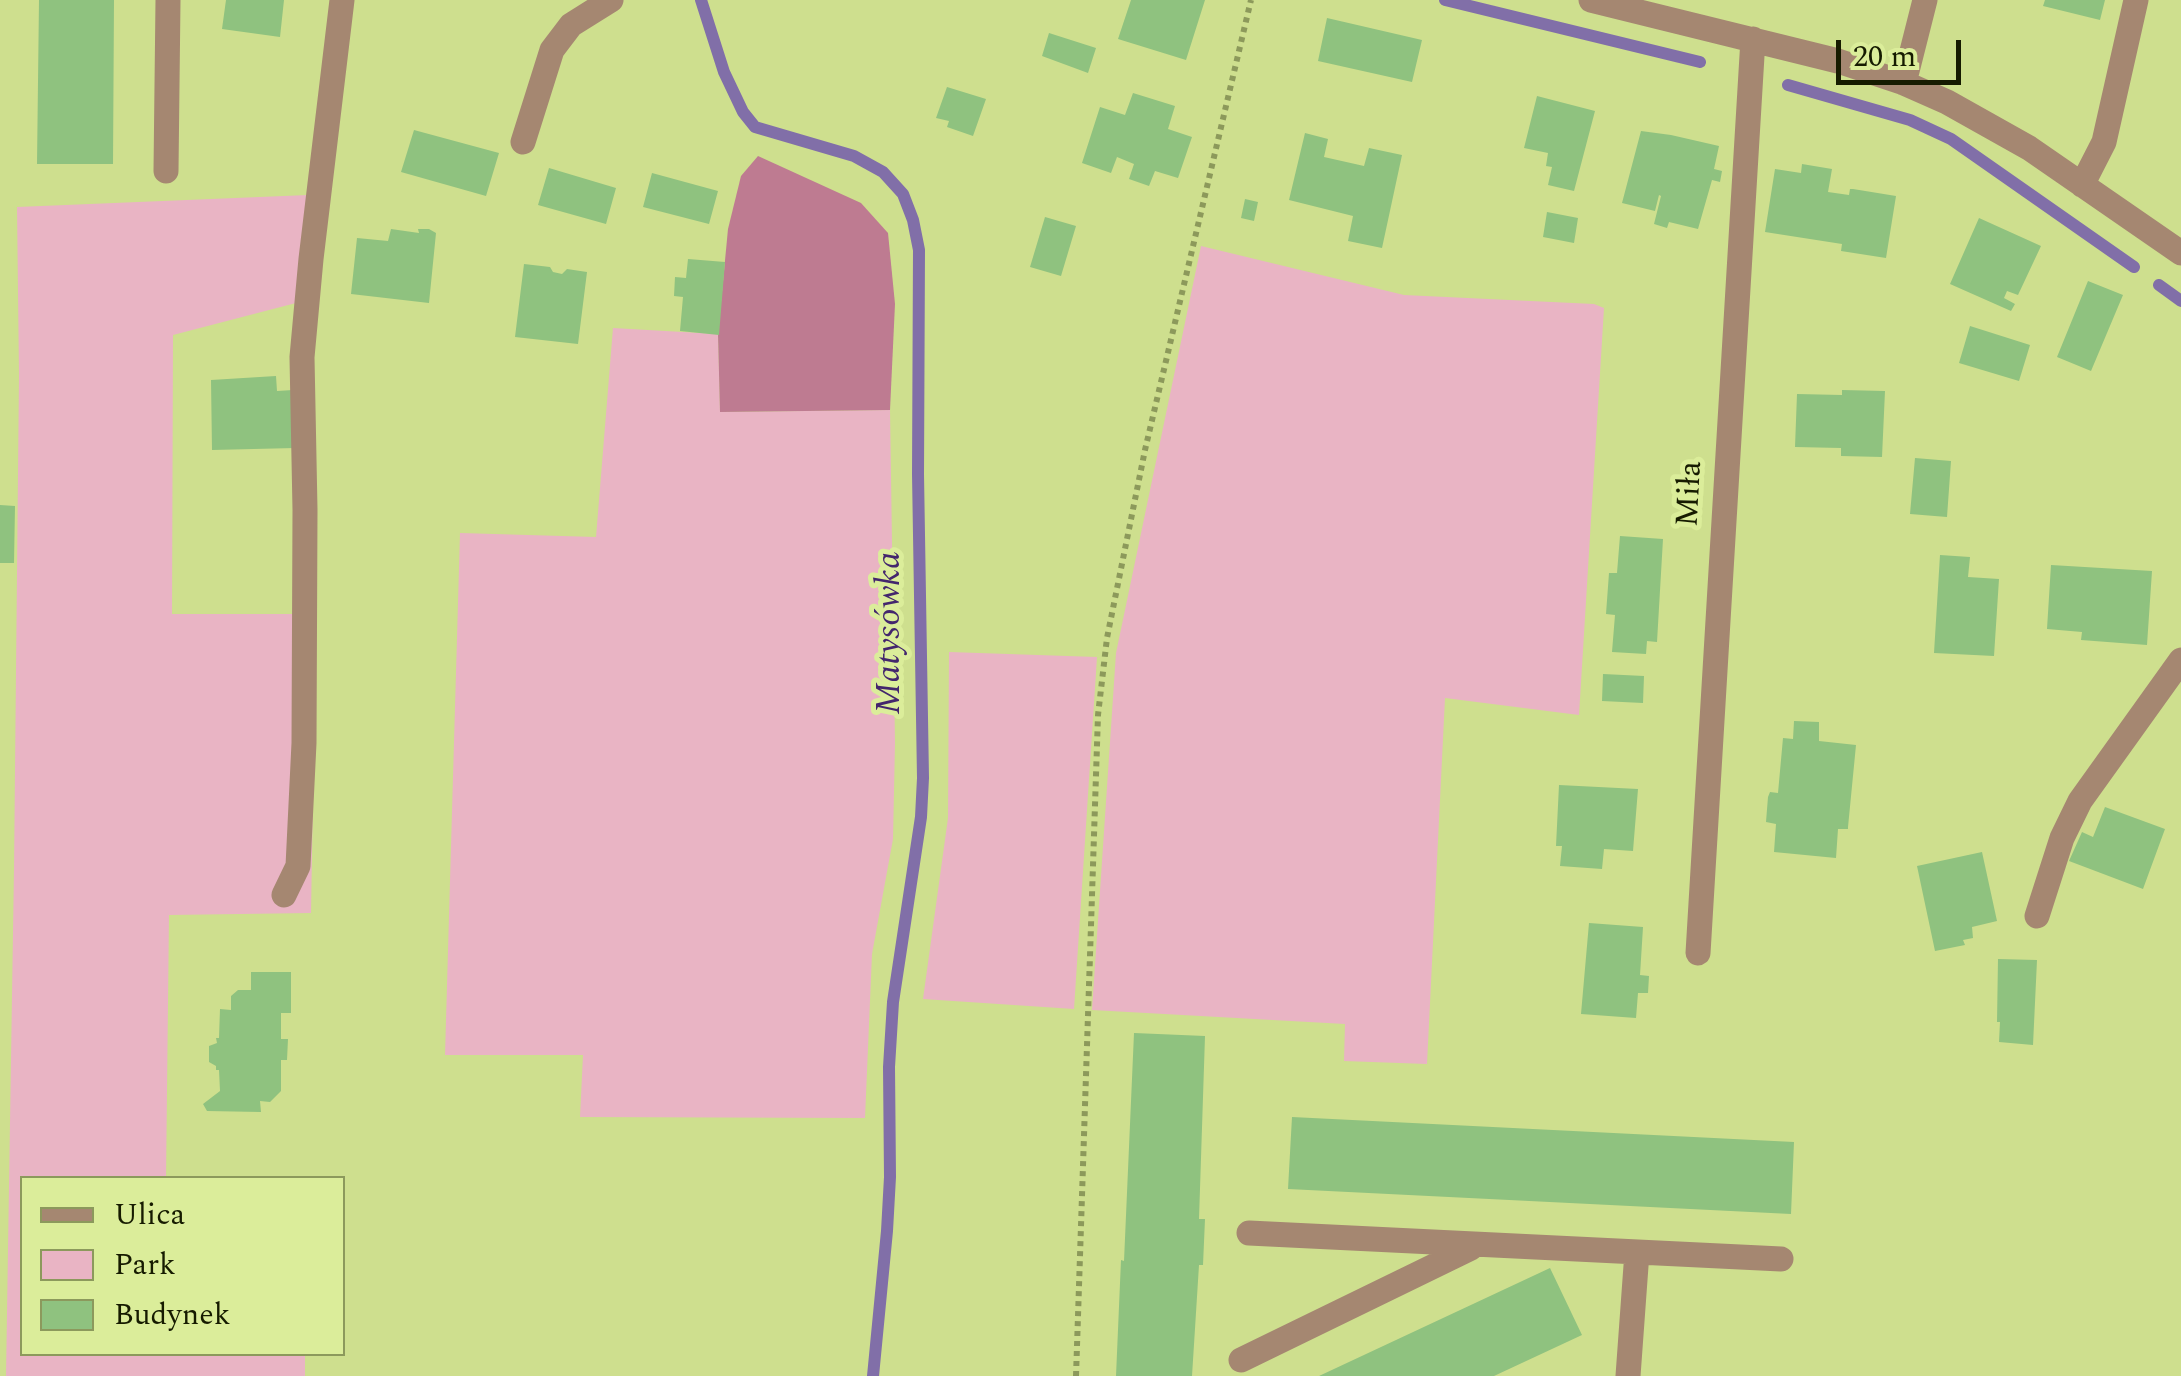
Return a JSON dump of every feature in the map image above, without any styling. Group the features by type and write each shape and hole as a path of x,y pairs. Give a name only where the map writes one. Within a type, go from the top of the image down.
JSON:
{"street":[{"path":"166,171 168,0"},
{"path":"284,895 298,866 304,743 302,357 342,0"},
{"path":"523,142 552,50 571,25 611,0"},
{"path":"1591,0 1838,61 1904,83 1947,102 2028,148 2181,253"},
{"path":"1904,83 1926,0"},
{"path":"2082,185 2104,142 2136,0"},
{"name":"Miła","path":"1698,953 1754,40"},
{"path":"2037,916 2062,838 2080,801 2181,660"},
{"path":"1249,1233 1782,1259"},
{"path":"1242,1360 1476,1246"},
{"path":"1628,1376 1637,1252"}],"path":[{"path":"1076,1376 1098,714 1107,638 1145,450 1251,0"}],"green space":[{"path":"308,195 296,303 173,335 172,614 316,614 311,913 169,915 166,1176 20,1176 20,1356 305,1356 305,1376 6,1376 19,375 17,207"},
{"path":"1201,246 1404,295 1594,304 1604,308 1579,715 1445,698 1427,1064 1344,1061 1345,1024 1092,1010 1116,653"},
{"path":"613,328 718,334 720,412 890,410 893,839 872,954 865,1118 580,1117 583,1055 445,1055 460,533 596,537"},
{"path":"949,652 1097,657 1074,1009 923,999 948,818"}],"shaded area":[{"path":"758,156 861,203 888,233 895,304 890,410 720,412 718,334 728,229 741,176"}],"building":[{"path":"39,0 114,0 113,164 37,164"},
{"path":"226,0 284,0 280,37 222,29"},
{"path":"1131,0 1205,0 1186,60 1118,39"},
{"path":"2045,0 2105,0 2100,20 2043,6"},
{"path":"1327,18 1422,40 1412,82 1318,61"},
{"path":"1049,33 1096,48 1088,73 1042,56"},
{"path":"947,87 986,99 973,136 947,127 949,121 936,118"},
{"path":"1133,93 1175,106 1168,129 1192,137 1178,178 1155,171 1149,186 1129,179 1134,164 1117,157 1111,173 1082,163 1100,107 1125,115"},
{"path":"1537,96 1595,111 1574,191 1548,185 1552,167 1546,166 1548,153 1524,148"},
{"path":"414,130 499,153 486,196 401,172"},
{"path":"1641,131 1719,146 1714,169 1722,171 1720,182 1712,180 1698,229 1669,222 1667,228 1654,224 1659,195 1655,211 1622,203"},
{"path":"1305,133 1328,139 1324,157 1364,166 1369,148 1402,155 1382,248 1348,241 1353,216 1289,200"},
{"path":"1802,164 1832,169 1828,192 1849,195 1853,189 1896,196 1886,258 1841,251 1842,244 1765,232 1775,169 1801,173"},
{"path":"549,168 616,188 606,224 538,205"},
{"path":"652,173 718,191 709,224 643,207"},
{"path":"1245,199 1258,202 1254,221 1241,218"},
{"path":"1547,212 1578,218 1574,243 1543,237"},
{"path":"1045,217 1076,226 1061,276 1030,267"},
{"path":"1979,218 2041,246 2018,295 2007,291 2004,298 2015,304 2011,311 1950,284"},
{"path":"391,229 419,233 418,229 429,229 436,233 429,303 351,294 357,238 388,241"},
{"path":"688,259 725,262 719,335 680,331 683,297 674,296 675,277 686,278"},
{"path":"524,264 550,267 562,274 567,269 587,272 578,344 515,337"},
{"path":"2088,281 2123,295 2091,371 2057,357"},
{"path":"1970,326 2030,345 2019,381 1959,363"},
{"path":"276,376 277,391 293,390 295,448 212,450 211,380"},
{"path":"1842,390 1885,391 1882,457 1841,456 1841,448 1795,447 1797,394 1842,395"},
{"path":"1915,458 1951,461 1947,517 1910,514"},
{"path":"0,505 15,506 14,563 0,563"},
{"path":"1620,536 1663,539 1657,642 1647,641 1646,654 1612,652 1615,615 1606,614 1609,573 1617,573"},
{"path":"1940,555 1970,557 1968,577 1999,579 1994,656 1934,653"},
{"path":"2051,565 2152,571 2147,645 2081,640 2082,632 2047,629"},
{"path":"1603,674 1644,676 1643,703 1602,701"},
{"path":"1794,721 1819,722 1819,741 1856,745 1848,829 1838,829 1836,858 1774,852 1776,824 1766,822 1768,797 1770,792 1778,793 1783,738 1793,739"},
{"path":"1559,785 1638,789 1633,851 1604,849 1602,869 1560,866 1562,846 1556,846"},
{"path":"2105,807 2165,829 2143,889 2069,861 2082,832 2093,837"},
{"path":"1982,852 1997,921 1972,927 1973,938 1963,940 1965,945 1935,951 1917,866"},
{"path":"1589,923 1643,927 1640,975 1649,976 1648,993 1638,993 1636,1018 1581,1014"},
{"path":"1998,959 2037,960 2033,1045 1999,1042"},
{"path":"251,972 291,972 291,1013 281,1013 281,1039 288,1039 287,1060 281,1060 281,1091 270,1102 260,1101 261,1112 207,1111 203,1104 220,1091 219,1070 209,1062 209,1046 219,1038 220,1009 231,1010 231,996 238,990 251,990"},
{"path":"1134,1033 1205,1036 1199,1219 1205,1219 1192,1376 1116,1376"},
{"path":"1292,1117 1794,1142 1791,1214 1288,1189"},
{"path":"1550,1268 1582,1335 1494,1376 1319,1376"}],"waterway":[{"name":"Matysówka","path":"701,0 724,72 743,112 755,127 854,156 883,172 903,194 919,250 923,778 921,817 893,1002 890,1177 873,1376"},
{"path":"1445,0 1700,62"},
{"path":"1788,85 1910,120 1951,139 2134,267"},
{"path":"2159,285 2181,301"}]}
